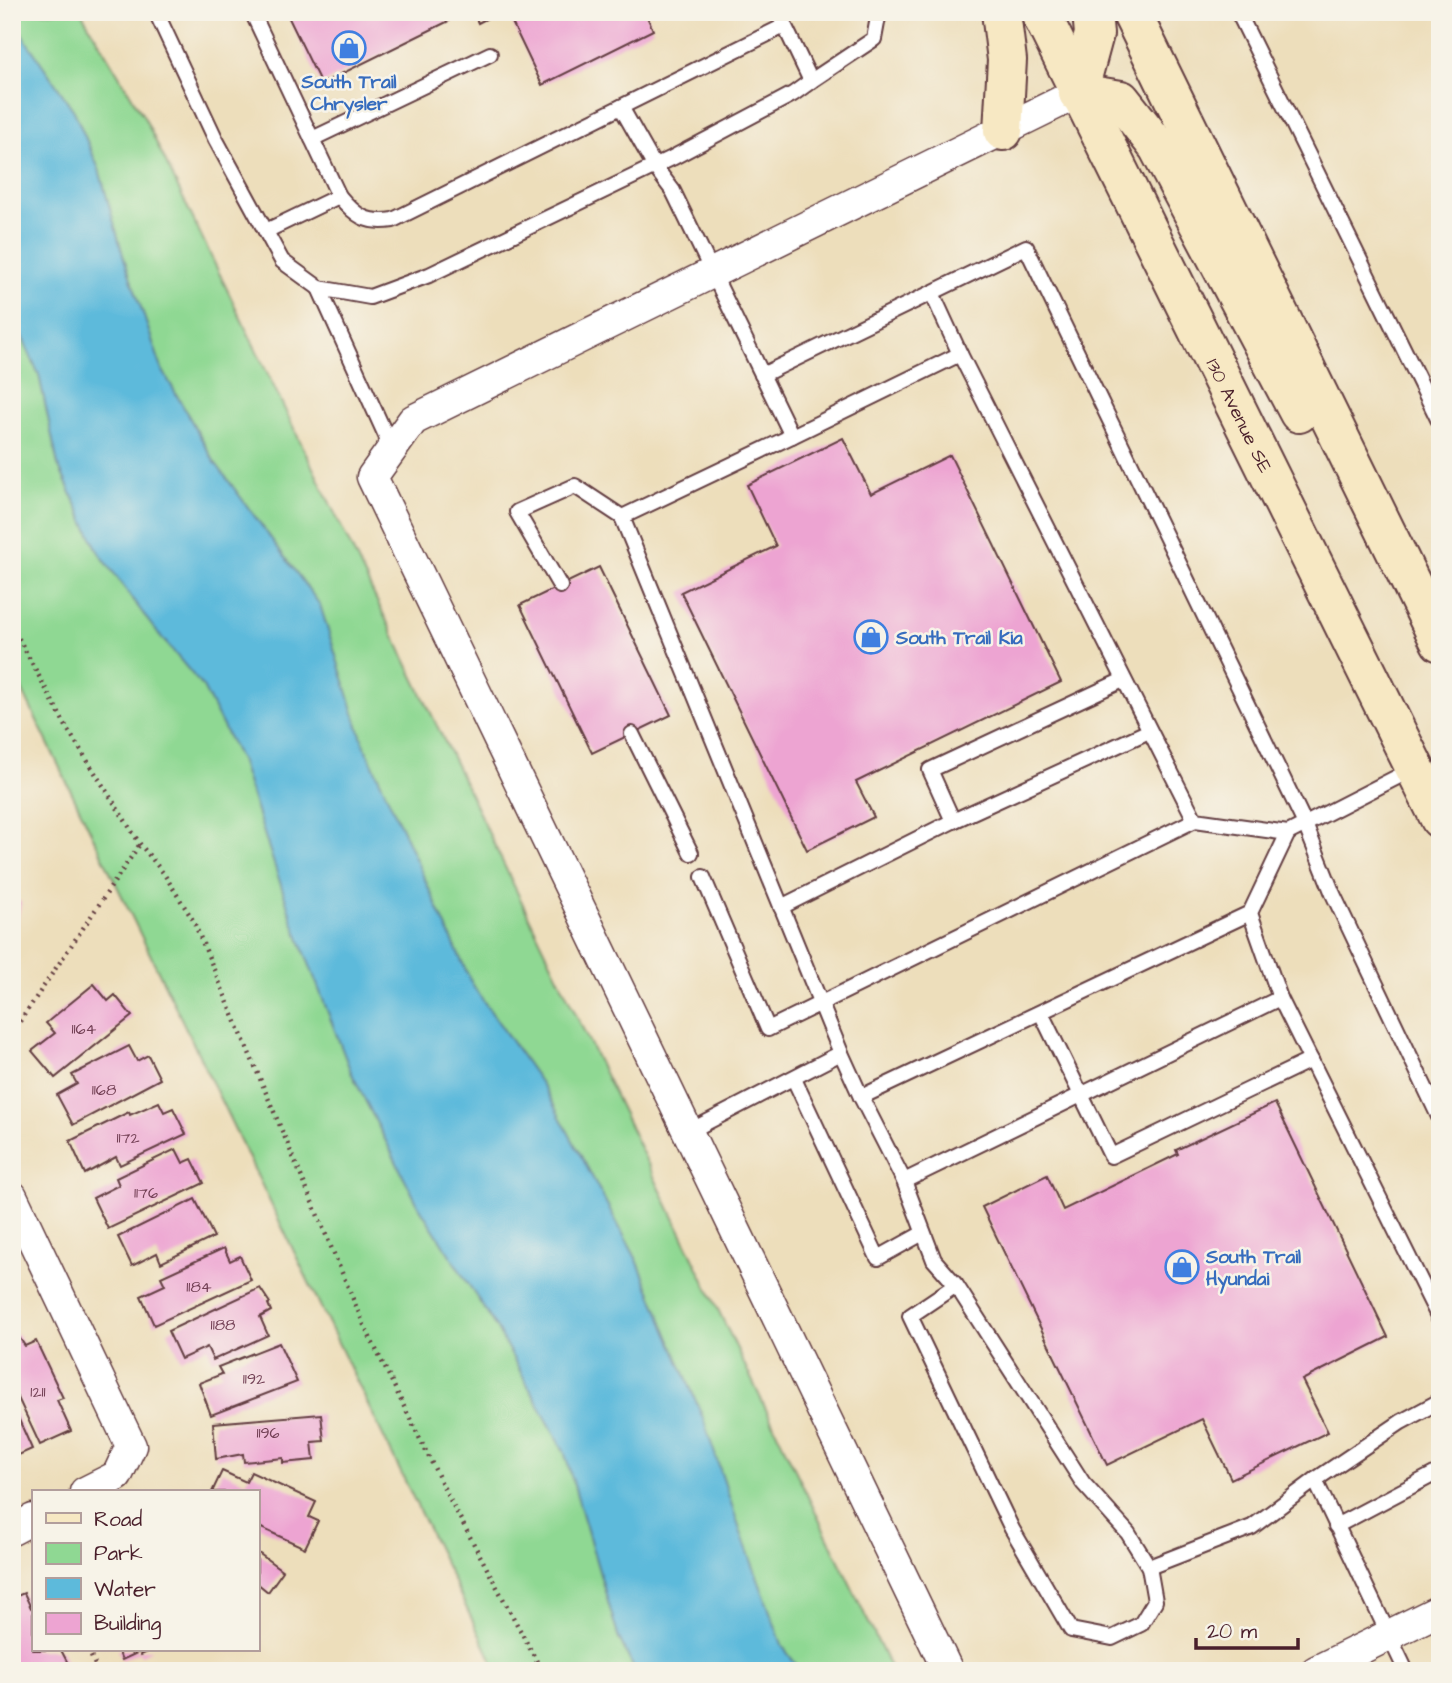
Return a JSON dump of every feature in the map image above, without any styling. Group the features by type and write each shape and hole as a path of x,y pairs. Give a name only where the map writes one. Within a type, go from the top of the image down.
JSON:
{"main road":[{"path":"1001,12 1007,60 1003,131"},
{"name":"130 Avenue SE","path":"1040,12 1440,819"},
{"path":"1092,12 1094,34 1079,93 1121,100 1158,147 1340,490 1440,642"},
{"path":"1131,12 1440,642"}],"street":[{"path":"948,1671 372,477 414,421 1079,93"},
{"path":"12,1196 131,1446 117,1476 89,1490"},
{"path":"12,1530 32,1520"},
{"path":"1316,1671 1440,1610"}],"lane":[{"path":"156,12 216,140 282,261 319,288 370,297 429,275 654,167 793,94 874,39 879,12"},
{"path":"252,12 339,196 354,213 376,222 393,220 621,107 781,19 811,80"},
{"path":"1238,12 1440,423"},
{"path":"312,139 490,54"},
{"path":"621,107 654,167 673,191 792,436"},
{"path":"266,231 339,196"},
{"path":"762,375 1026,247 1305,824 1333,894 1440,1119"},
{"path":"319,288 393,449"},
{"path":"932,293 960,354 1195,820"},
{"path":"622,517 960,354"},
{"path":"559,586 517,512 575,486 622,517 841,1053 904,1181 934,1260 956,1286 1083,1483 1128,1534 1149,1567 1155,1601 1141,1624 1112,1638 1071,1630 1012,1530 910,1316 956,1286"},
{"path":"953,821 930,770 1123,680"},
{"path":"781,906 953,821 1149,731"},
{"path":"632,734 691,853"},
{"path":"703,877 768,1029 1195,820 1288,833 1415,768"},
{"path":"861,1097 1250,914 1288,833"},
{"path":"1250,914 1280,998 1440,1320"},
{"path":"904,1181 1280,998"},
{"path":"1041,1013 1111,1156 1311,1060"},
{"path":"688,1132 841,1053"},
{"path":"794,1079 878,1258 923,1233"},
{"path":"1149,1567 1252,1527 1315,1480 1401,1422 1440,1401"},
{"path":"1336,1526 1440,1471"},
{"path":"1315,1480 1406,1671"}],"path":[{"path":"12,625 68,730 192,920 370,1338 447,1494 542,1671"},
{"path":"12,1033 140,844"},
{"path":"89,1652 98,1671"}],"green space":[{"path":"12,12 81,12 145,119 892,1671 497,1671 12,669"}],"water":[{"path":"12,20 74,111 99,169 123,255 162,369 214,461 320,605 364,745 473,986 545,1089 637,1260 703,1418 783,1647 801,1671 635,1671 618,1636 564,1451 497,1329 418,1205 351,1072 293,922 240,760 203,687 152,626 98,551 58,465 39,375 12,314"}],"building":[{"name":"South Trail Chrysler","path":"286,12 467,12 321,84"},
{"path":"473,12 499,12 478,23"},
{"path":"507,12 645,12 653,30 542,85"},
{"name":"South Trail Kia","path":"843,438 871,494 950,455 1061,682 856,782 874,817 807,850 681,592 776,546 747,485"},
{"path":"599,567 671,715 592,753 520,605"},
{"path":"12,900 21,902 14,942 12,941"},
{"path":"94,984 108,1001 115,995 132,1016 55,1078 32,1051 55,1033 46,1023"},
{"path":"129,1046 137,1061 148,1055 160,1079 73,1125 57,1095 77,1084 72,1075"},
{"path":"159,1102 164,1112 173,1108 186,1134 120,1165 116,1157 85,1174 70,1141 129,1112 130,1115"},
{"name":"South Trail Hyundai","path":"1275,1103 1388,1337 1302,1380 1328,1432 1231,1479 1202,1419 1107,1465 982,1207 1047,1175 1063,1210 1178,1154 1176,1150"},
{"path":"176,1149 183,1163 192,1159 204,1183 108,1229 93,1198 119,1185 116,1178"},
{"path":"195,1199 214,1237 161,1263 157,1253 132,1266 118,1237"},
{"path":"224,1248 230,1261 240,1256 251,1280 154,1325 141,1296 165,1285 161,1277"},
{"path":"260,1288 270,1303 268,1304 271,1311 260,1317 268,1335 213,1360 207,1347 181,1359 168,1331"},
{"path":"17,1334 25,1346 36,1341 63,1398 57,1400 71,1431 40,1445 12,1385 12,1336"},
{"path":"279,1343 297,1382 211,1415 199,1383 222,1374 218,1367"},
{"path":"12,1404 32,1449 12,1458"},
{"path":"321,1414 324,1441 312,1442 314,1460 283,1463 283,1458 244,1462 243,1454 216,1459 213,1423"},
{"path":"222,1471 246,1482 251,1472 316,1502 309,1517 318,1521 305,1548 259,1527 259,1490 213,1490"},
{"path":"259,1553 283,1571 268,1592 259,1585"},
{"path":"24,1593 32,1608 32,1652 62,1652 72,1671 17,1671 12,1660 12,1598"},
{"path":"119,1652 139,1652 122,1660"}],"place":[{"name":"South Trail Chrysler","path":"349,48"},
{"name":"South Trail Kia","path":"871,637"},
{"name":"South Trail Hyundai","path":"1182,1267"}]}
